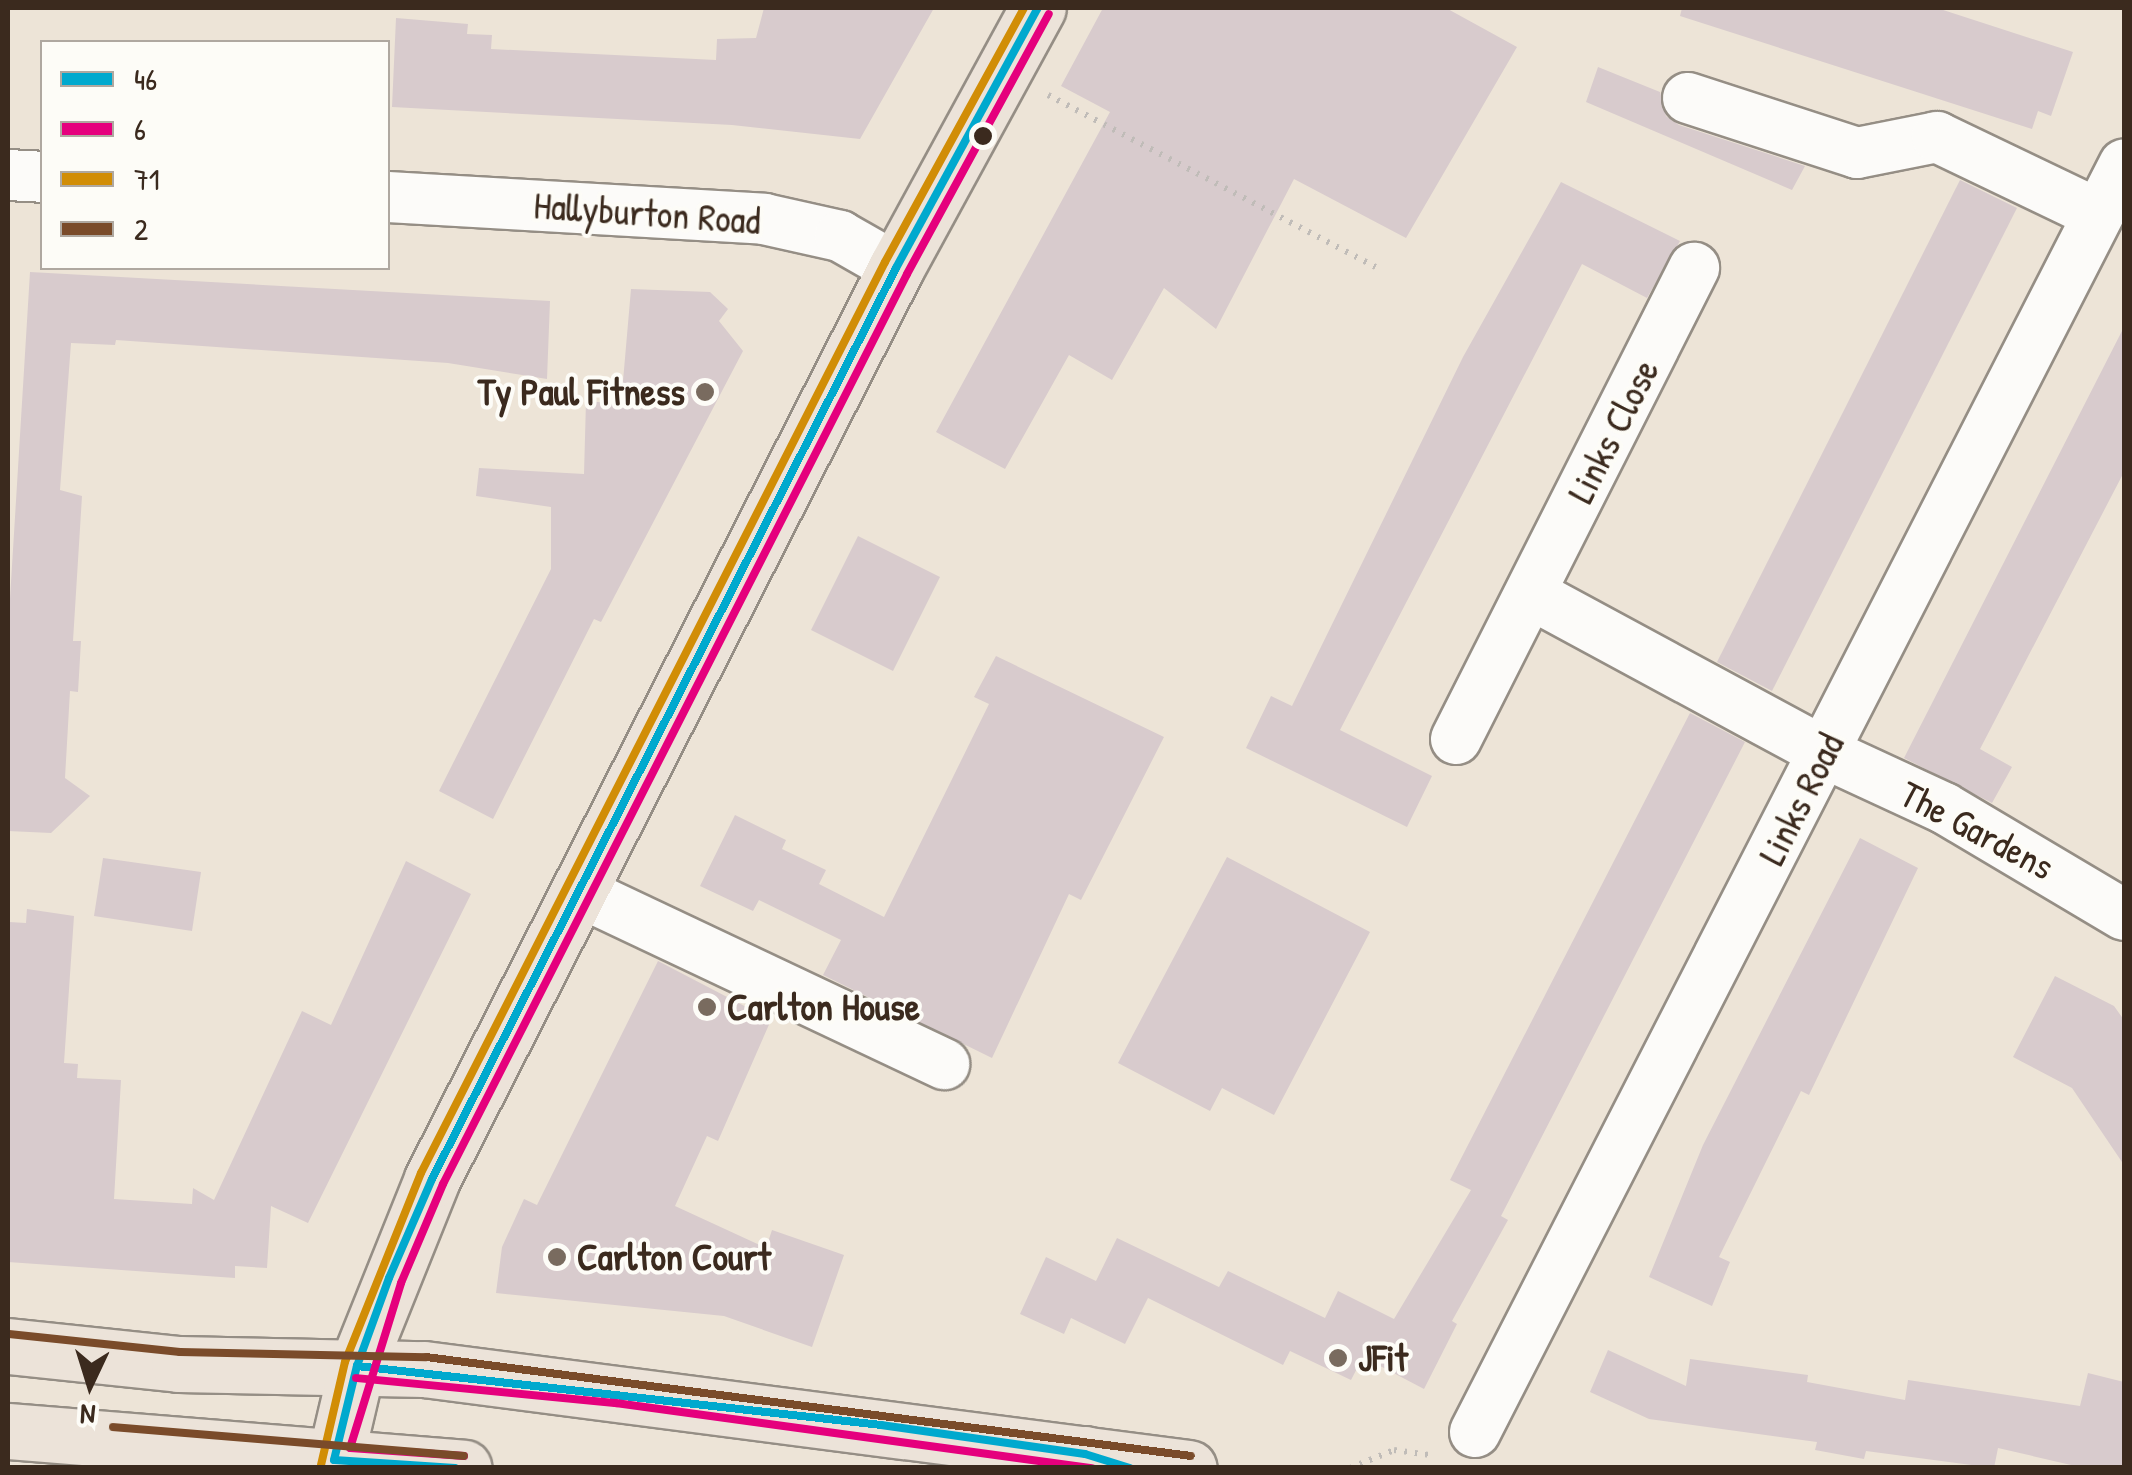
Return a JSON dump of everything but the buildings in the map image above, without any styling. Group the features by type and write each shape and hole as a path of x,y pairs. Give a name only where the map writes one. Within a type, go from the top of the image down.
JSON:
{"main road":[{"path":"334,1464 357,1366 432,1178 896,268 1038,8"},
{"path":"8,1346 178,1364 357,1366 617,1391 1109,1461 1189,1468"},
{"path":"8,1431 334,1464 463,1468"}],"street":[{"path":"1688,98 1857,153 1937,137 2098,214"},
{"name":"Links Road","path":"1459,1444 1825,753 2124,165"},
{"path":"8,174 40,177"},
{"name":"Hallyburton Road","path":"390,197 764,219 840,236 896,268"},
{"name":"Links Close","path":"1456,739 1694,268"},
{"path":"1531,594 1825,753"},
{"name":"The Gardens","path":"1825,753 1944,808 2124,915"},
{"path":"580,892 944,1064"}],"path":[{"path":"1003,72 1376,267"},
{"path":"1350,1468 1394,1450 1459,1444"}],"transit line":[{"name":"71","path":"321,1465 345,1362 421,1173 885,262 1024,8"},
{"name":"46","path":"455,1468 334,1460 357,1366 389,1278 432,1179 896,268 1038,8"},
{"name":"6","path":"464,1456 350,1448 401,1283 443,1184 907,274 1049,14"},
{"name":"2","path":"9,1334 180,1352 426,1357 1191,1456"},
{"name":"46","path":"357,1366 881,1425 1085,1454 1130,1468"},
{"name":"6","path":"356,1378 616,1403 1092,1468"},
{"name":"2","path":"113,1427 464,1456"}],"place":[{"name":"Ty Paul Fitness","path":"705,392"},
{"name":"Carlton House","path":"707,1007"},
{"name":"Carlton Court","path":"557,1257"},
{"name":"JFit","path":"1338,1358"}]}
